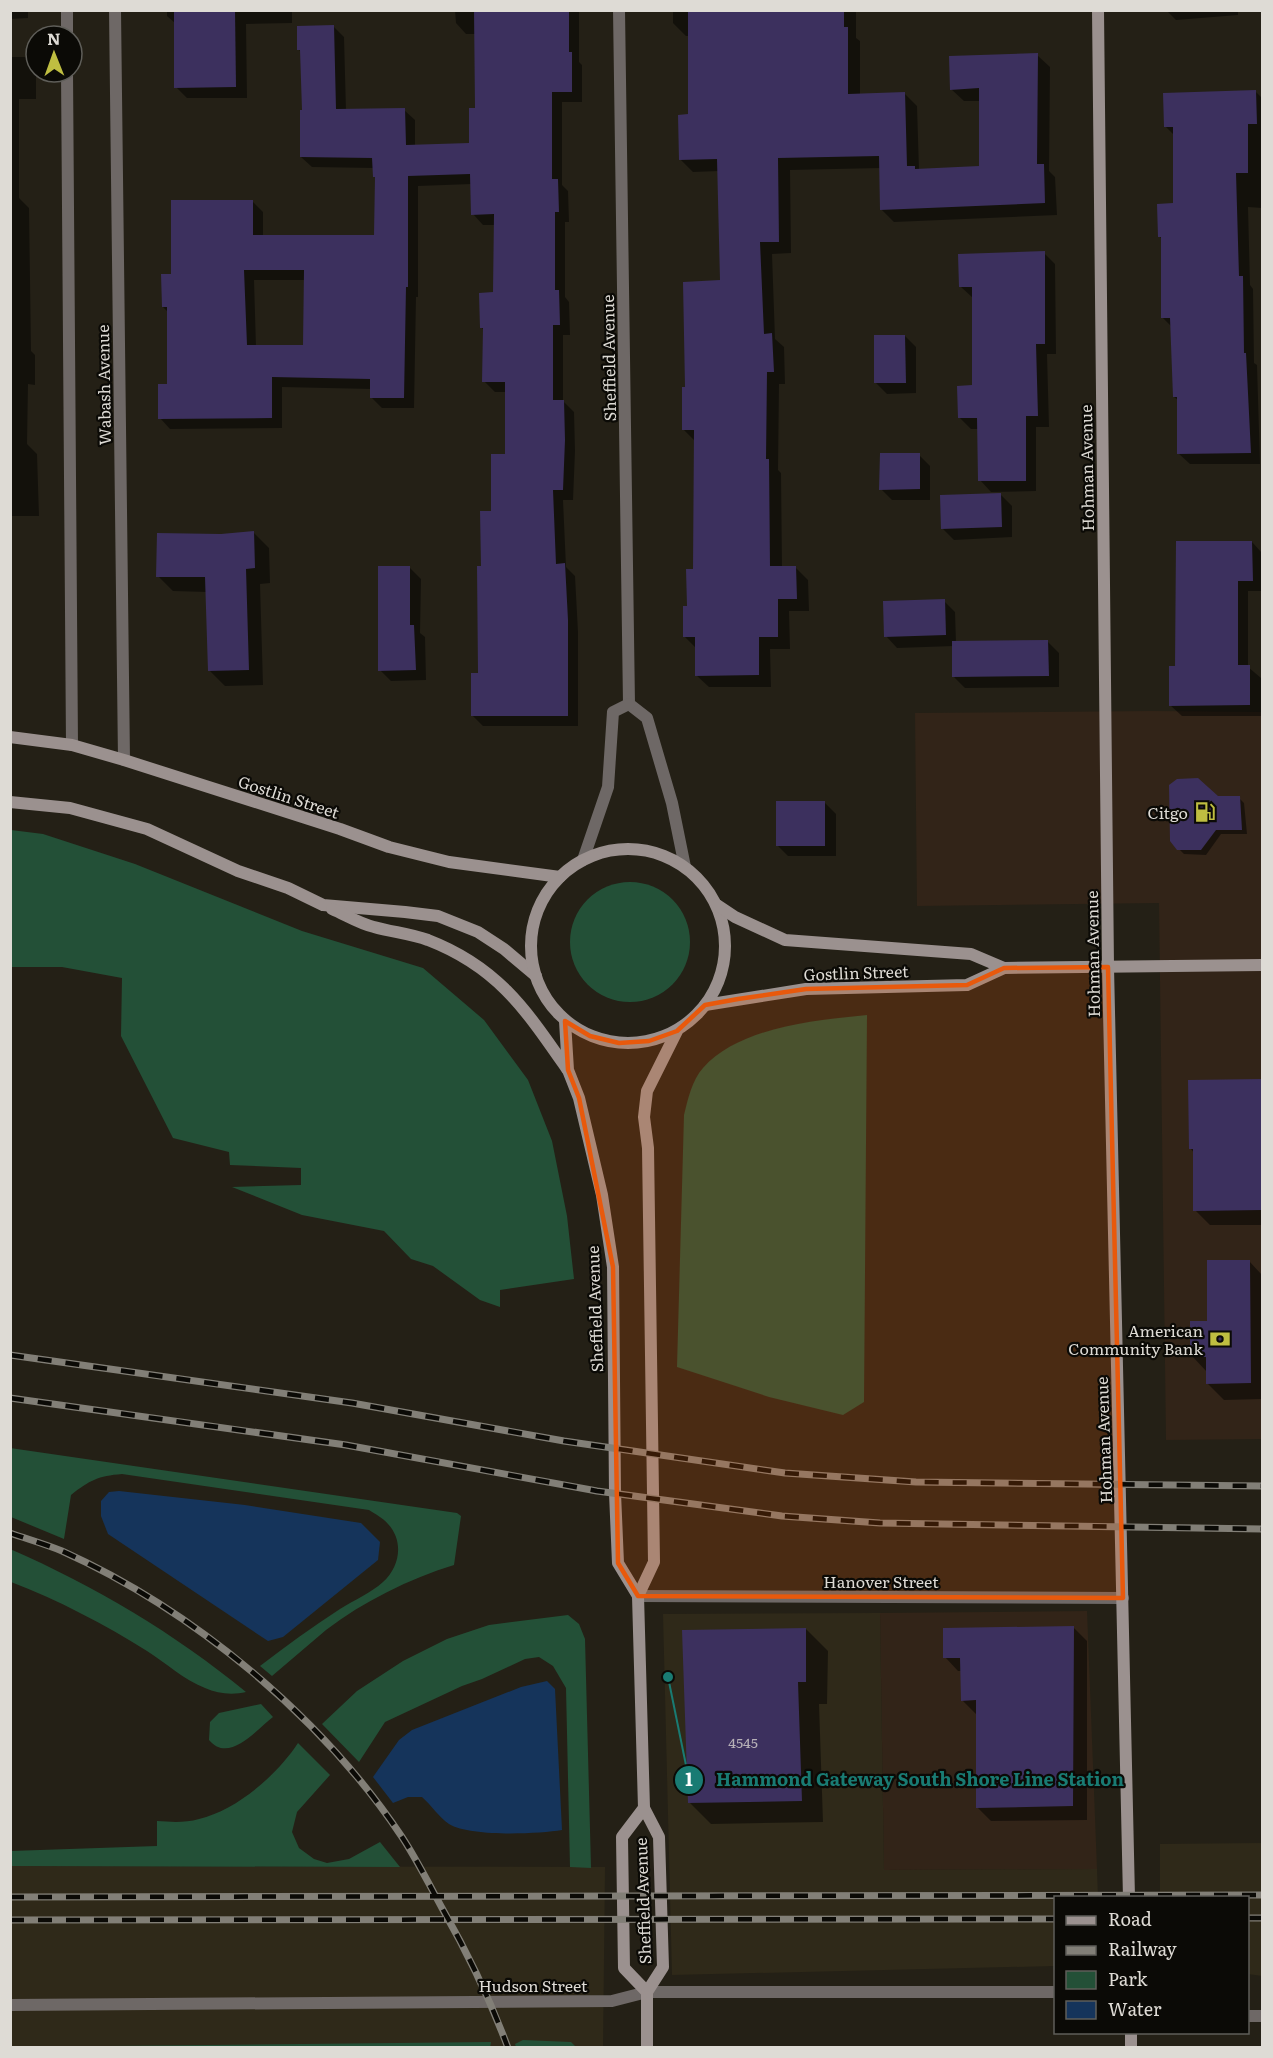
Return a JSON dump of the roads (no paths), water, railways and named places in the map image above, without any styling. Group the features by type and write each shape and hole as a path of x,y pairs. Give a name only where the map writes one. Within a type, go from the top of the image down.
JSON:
{"main road":[{"name":"Hohman Avenue","path":"1098,10 1108,967 1129,1896"},
{"name":"Gostlin Street","path":"10,737 72,745 124,759 389,847 449,862 560,877"},
{"path":"10,802 70,808 147,829 238,872 288,888 371,927 425,939 456,952 489,974 526,1010 568,1070"},
{"path":"635,849 661,855 685,867 703,884 717,905 723,925 725,946 723,967 716,987 705,1005 693,1019 677,1030 649,1041 619,1043 590,1036 565,1021 547,1001 536,976 530,951 533,924 543,898 560,877 583,860 608,851 635,849"},
{"path":"322,905 438,916 478,932 504,949 536,976"},
{"name":"Gostlin Street","path":"717,905 735,917 785,940 971,954 1005,968 1263,965"},
{"name":"Gostlin Street","path":"705,1005 806,989 967,985 1005,968"},
{"name":"Sheffield Avenue","path":"565,1021 568,1070 579,1098 599,1184 613,1266 618,1563 638,1596"},
{"name":"Sheffield Avenue","path":"644,1808 622,1837 622,1849 624,1968 647,1992 663,1967 659,1837 644,1808 638,1596 654,1562 648,1148 644,1117 647,1091 677,1030"},
{"path":"647,1992 647,2048"}],"street":[{"name":"Wabash Avenue","path":"115,10 124,759"},
{"name":"Sheffield Avenue","path":"620,10 629,704"},
{"name":"Wabash Avenue","path":"67,84 72,745"},
{"path":"583,860 608,787 613,712 629,704 647,718 672,803 685,867"},
{"name":"Hanover Street","path":"638,1596 1123,1598"},
{"name":"Hudson Street","path":"10,2005 612,2001 647,1992 1054,1992"}],"water":[{"path":"119,1491 245,1505 361,1523 380,1542 378,1560 283,1637 268,1641 108,1534 101,1516 101,1501 109,1492"},
{"path":"547,1681 555,1689 562,1830 537,1833 487,1833 459,1828 445,1821 422,1797 408,1797 393,1803 373,1777 399,1740 412,1730 521,1687"}],"railway":[{"path":"10,1355 352,1403 564,1441 785,1473 916,1482 1262,1486"},
{"path":"10,1398 346,1445 597,1491 782,1516 880,1523 1262,1529"},
{"path":"10,1533 62,1551 111,1575 159,1604 206,1636 251,1671 294,1709 334,1750 370,1793 413,1854 469,1959 508,2048"},
{"path":"10,1897 1262,1895"},
{"path":"1249,1918 1262,1918"},
{"path":"10,1920 1054,1919"}],"place":[{"name":"Citgo","path":"1205,812"},
{"name":"American Community Bank","path":"1220,1339"},
{"name":"Hammond Gateway South Shore Line Station","path":"668,1677"}]}
